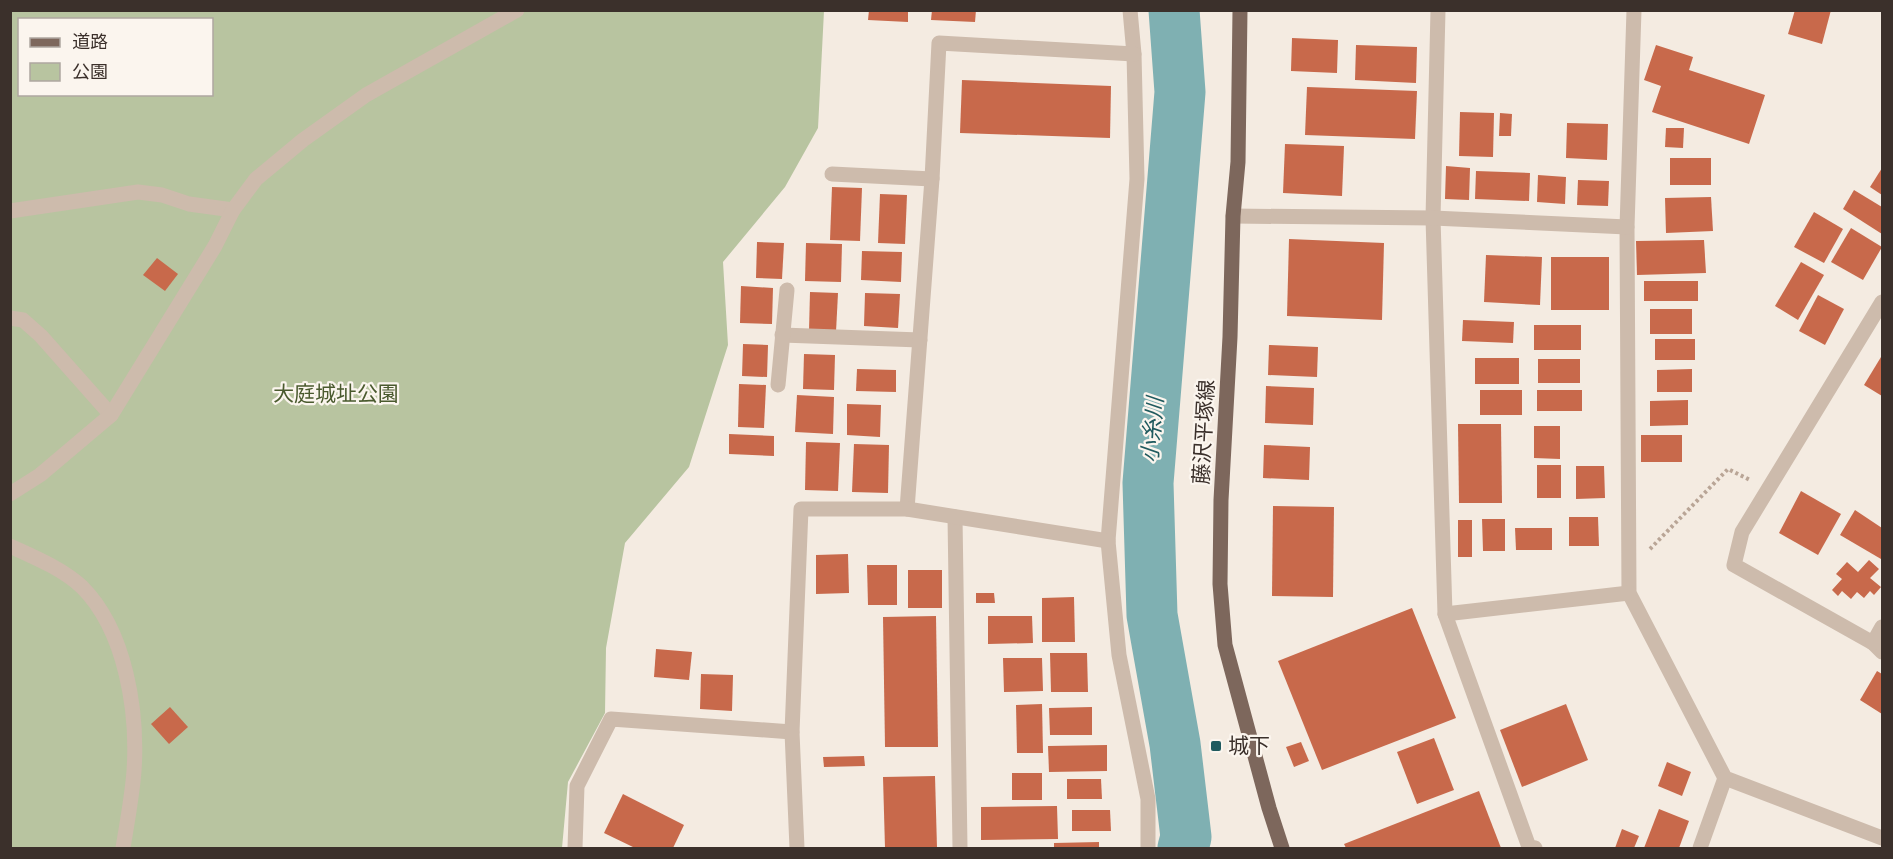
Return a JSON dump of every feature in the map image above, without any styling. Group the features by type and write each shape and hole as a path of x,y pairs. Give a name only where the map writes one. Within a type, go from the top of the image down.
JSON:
{"main road":[{"name":"藤沢平塚線","path":"1240,10 1238,162 1233,216 1230,337 1221,500 1220,584 1225,645 1282,849"}],"street":[{"path":"10,494 40,475 111,415 215,246 233,210 256,179 303,140 384,84 517,10"},
{"path":"1130,10 1134,54 1137,179 1108,541 1119,655 1148,800 1148,849"},
{"path":"1438,10 1433,218 1445,614 1529,847 1534,849"},
{"path":"1634,10 1627,227 1629,592 1725,778 1882,838"},
{"path":"907,509 932,179 939,43 1134,54"},
{"path":"832,174 932,179"},
{"path":"10,211 138,192 162,195 189,204 233,210"},
{"path":"1233,216 1433,218 1627,227"},
{"path":"778,384 787,290"},
{"path":"1882,302 1742,532 1734,565 1878,647 1882,627"},
{"path":"10,318 23,320 41,336 111,415"},
{"path":"782,335 920,340"},
{"path":"797,849 792,732 801,509 907,509 1108,541"},
{"path":"955,517 960,849"},
{"path":"10,546 42,561 81,586 108,621 113,634 127,676 134,733 134,772 123,849"},
{"path":"1445,614 1629,592"},
{"path":"575,849 577,786 610,719 792,732"},
{"path":"1701,849 1725,778"}],"path":[{"path":"1629,571 1728,469 1769,489"}],"green space":[{"name":"大庭城址公園","path":"10,11 824,11 818,128 785,187 723,262 728,345 689,467 625,543 606,648 605,713 568,782 562,848 11,848"}],"building":[{"path":"869,10 908,10 908,22 868,20"},
{"path":"932,10 976,10 975,22 931,20"},
{"path":"1795,10 1831,10 1822,44 1788,34"},
{"path":"1292,38 1338,40 1337,73 1291,71"},
{"path":"1356,45 1417,47 1416,83 1355,80"},
{"path":"1656,45 1693,57 1689,70 1765,95 1749,144 1652,112 1661,86 1644,80"},
{"path":"962,80 1111,86 1110,138 960,133"},
{"path":"1307,87 1417,91 1415,139 1305,135"},
{"path":"1460,112 1494,113 1493,157 1459,156"},
{"path":"1500,113 1512,114 1511,136 1499,136"},
{"path":"1567,123 1608,124 1607,160 1566,158"},
{"path":"1666,128 1684,128 1683,148 1665,147"},
{"path":"1285,144 1344,146 1342,196 1283,193"},
{"path":"1670,158 1711,158 1711,185 1670,185"},
{"path":"1446,166 1470,168 1469,200 1445,199"},
{"path":"1882,168 1882,195 1870,187"},
{"path":"1476,171 1530,173 1529,201 1475,199"},
{"path":"1538,175 1566,177 1565,204 1537,202"},
{"path":"1578,180 1609,181 1608,206 1577,205"},
{"path":"832,187 862,188 860,241 830,240"},
{"path":"1854,190 1882,207 1882,234 1843,209"},
{"path":"880,194 907,195 905,244 878,243"},
{"path":"1711,197 1713,231 1666,233 1665,198"},
{"path":"1814,212 1843,229 1824,263 1794,247"},
{"path":"1851,228 1882,247 1863,280 1831,262"},
{"path":"1289,239 1384,243 1382,320 1287,316"},
{"path":"1704,240 1706,273 1637,275 1636,241"},
{"path":"757,242 784,243 782,279 756,278"},
{"path":"806,243 842,244 841,282 805,281"},
{"path":"862,251 902,252 901,282 861,280"},
{"path":"1486,255 1542,257 1540,305 1484,302"},
{"path":"1551,257 1609,257 1609,310 1551,310"},
{"path":"157,258 178,274 165,291 143,275"},
{"path":"1801,262 1824,275 1798,320 1775,306"},
{"path":"1644,281 1698,281 1698,301 1644,301"},
{"path":"741,286 773,288 772,324 740,323"},
{"path":"810,292 838,293 836,332 809,331"},
{"path":"865,293 900,294 898,328 864,326"},
{"path":"1818,295 1844,309 1825,345 1799,331"},
{"path":"1650,309 1692,309 1692,334 1650,334"},
{"path":"1463,320 1514,322 1513,343 1462,341"},
{"path":"1534,325 1581,325 1581,350 1534,350"},
{"path":"1655,339 1695,339 1695,360 1655,360"},
{"path":"743,344 768,345 767,377 742,376"},
{"path":"1269,345 1318,347 1317,377 1268,375"},
{"path":"804,354 835,355 834,390 803,389"},
{"path":"1475,358 1519,358 1519,384 1475,384"},
{"path":"1882,358 1882,396 1864,385"},
{"path":"1538,359 1580,359 1580,383 1538,383"},
{"path":"857,369 896,370 896,392 856,391"},
{"path":"1692,369 1692,392 1657,392 1657,370"},
{"path":"739,384 766,385 764,428 738,427"},
{"path":"1266,386 1314,388 1313,425 1265,423"},
{"path":"1480,390 1522,390 1522,415 1480,415"},
{"path":"1537,390 1582,390 1582,411 1537,411"},
{"path":"797,395 834,397 833,434 795,432"},
{"path":"1688,400 1688,425 1650,426 1650,401"},
{"path":"847,404 881,405 880,437 847,435"},
{"path":"1458,424 1501,424 1502,503 1459,503"},
{"path":"1534,426 1560,426 1560,459 1534,458"},
{"path":"729,434 774,436 774,456 729,454"},
{"path":"1641,435 1682,435 1682,462 1641,462"},
{"path":"806,442 840,443 838,491 805,490"},
{"path":"854,444 889,445 888,493 852,492"},
{"path":"1264,445 1310,447 1309,480 1263,478"},
{"path":"1537,465 1561,465 1561,498 1537,498"},
{"path":"1576,466 1604,466 1605,498 1576,499"},
{"path":"1801,491 1841,514 1818,555 1779,533"},
{"path":"1273,506 1334,507 1333,597 1272,596"},
{"path":"1855,510 1882,528 1881,559 1840,535"},
{"path":"1569,517 1598,517 1599,546 1569,546"},
{"path":"1482,519 1505,519 1505,551 1483,551"},
{"path":"1458,520 1472,520 1472,557 1458,557"},
{"path":"1515,528 1552,528 1552,550 1516,550"},
{"path":"848,554 849,593 816,594 816,555"},
{"path":"1869,560 1879,569 1870,578 1881,587 1874,595 1870,591 1864,598 1857,592 1851,599 1842,591 1838,596 1832,590 1842,579 1836,574 1847,562 1858,572"},
{"path":"867,565 897,565 897,605 868,605"},
{"path":"908,570 942,570 942,608 908,608"},
{"path":"976,593 994,593 995,603 976,603"},
{"path":"1074,597 1075,642 1042,642 1042,598"},
{"path":"1412,608 1456,718 1322,770 1278,661"},
{"path":"936,616 938,747 885,747 883,617"},
{"path":"988,616 1032,616 1033,643 988,644"},
{"path":"656,649 692,652 689,680 654,677"},
{"path":"1050,653 1087,653 1088,692 1051,692"},
{"path":"1003,658 1042,658 1043,691 1004,692"},
{"path":"1877,671 1882,674 1882,714 1860,700"},
{"path":"701,674 733,675 732,711 700,709"},
{"path":"1042,704 1043,753 1017,753 1016,705"},
{"path":"1566,704 1588,760 1522,787 1500,730"},
{"path":"170,707 188,727 169,744 151,724"},
{"path":"1092,707 1092,735 1050,735 1049,708"},
{"path":"1434,738 1454,790 1417,804 1397,752"},
{"path":"1301,742 1309,761 1294,767 1286,747"},
{"path":"1107,745 1107,771 1049,772 1048,746"},
{"path":"864,756 865,766 824,767 823,757"},
{"path":"1667,762 1691,772 1682,796 1658,786"},
{"path":"1012,773 1042,773 1042,800 1012,800"},
{"path":"935,776 937,848 885,848 883,777"},
{"path":"1067,779 1101,779 1102,799 1067,799"},
{"path":"1479,791 1501,848 1346,848 1344,844"},
{"path":"623,794 684,825 673,848 635,848 604,833"},
{"path":"1057,806 1058,839 981,840 981,807"},
{"path":"1659,809 1689,821 1679,848 1644,848"},
{"path":"1072,810 1110,810 1111,831 1072,831"},
{"path":"1622,829 1639,836 1634,848 1615,848"},
{"path":"1099,842 1099,848 1054,848 1054,843"}],"waterway":[{"name":"小糸川","path":"1174,10 1180,92 1148,483 1152,615 1175,744 1186,837 1183,848"}],"place":[{"name":"城下","path":"1216,746"}]}
